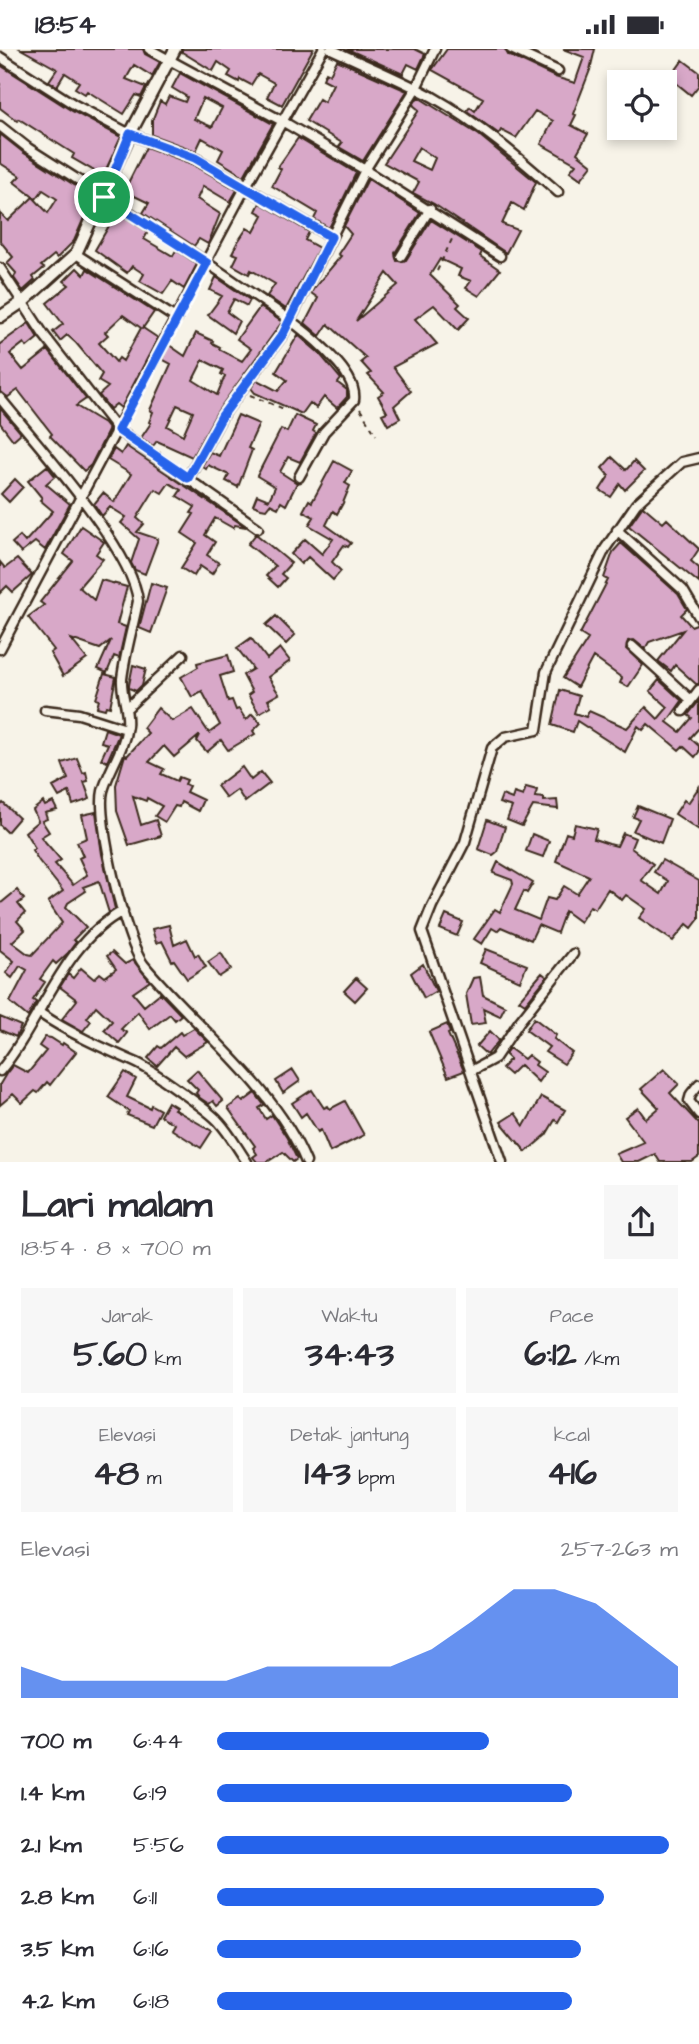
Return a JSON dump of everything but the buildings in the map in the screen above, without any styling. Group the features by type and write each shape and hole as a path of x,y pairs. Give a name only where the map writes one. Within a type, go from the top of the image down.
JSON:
{"street":[{"path":"149,49 366,170 500,256"},
{"path":"0,317 24,301 76,254 104,197 130,134 175,49"},
{"path":"0,649 245,188 323,49"},
{"path":"331,49 416,88 471,122 521,159 558,192"},
{"path":"188,478 214,428 283,334 366,170 416,88 435,49"},
{"path":"511,49 558,71"},
{"path":"0,57 56,95 130,134 195,158 331,237"},
{"path":"0,126 289,319 338,363 355,394 354,400 324,432 299,477"},
{"path":"401,256 430,209"},
{"path":"76,254 177,319"},
{"path":"0,268 44,335 118,430 258,528"},
{"path":"0,398 81,497 130,572 138,591 122,682 128,706 126,729 102,797 108,853 132,944 143,965 228,1054 271,1104 306,1162"},
{"path":"502,1162 422,931 465,842 492,748 505,737 537,730 546,673 617,530 636,503 682,462 699,458"},
{"path":"617,530 683,590 699,617"},
{"path":"632,646 691,700"},
{"path":"128,706 183,655"},
{"path":"683,711 699,689"},
{"path":"45,710 79,714 126,729"},
{"path":"0,1071 19,1048 38,1012 82,945 100,925 123,911"},
{"path":"471,1071 495,1058 519,1022 573,954"},
{"path":"38,1012 69,1033 89,1039 117,1056 138,1063 217,1119 247,1162"},
{"path":"699,1083 689,1101 699,1114"}],"path":[{"path":"437,271 457,228"},
{"path":"242,392 284,409"},
{"path":"354,400 376,435"}],"route":[{"path":"130,134 195,158 331,237 283,334 214,428 188,478 118,430 207,263 104,197 130,134"}]}
